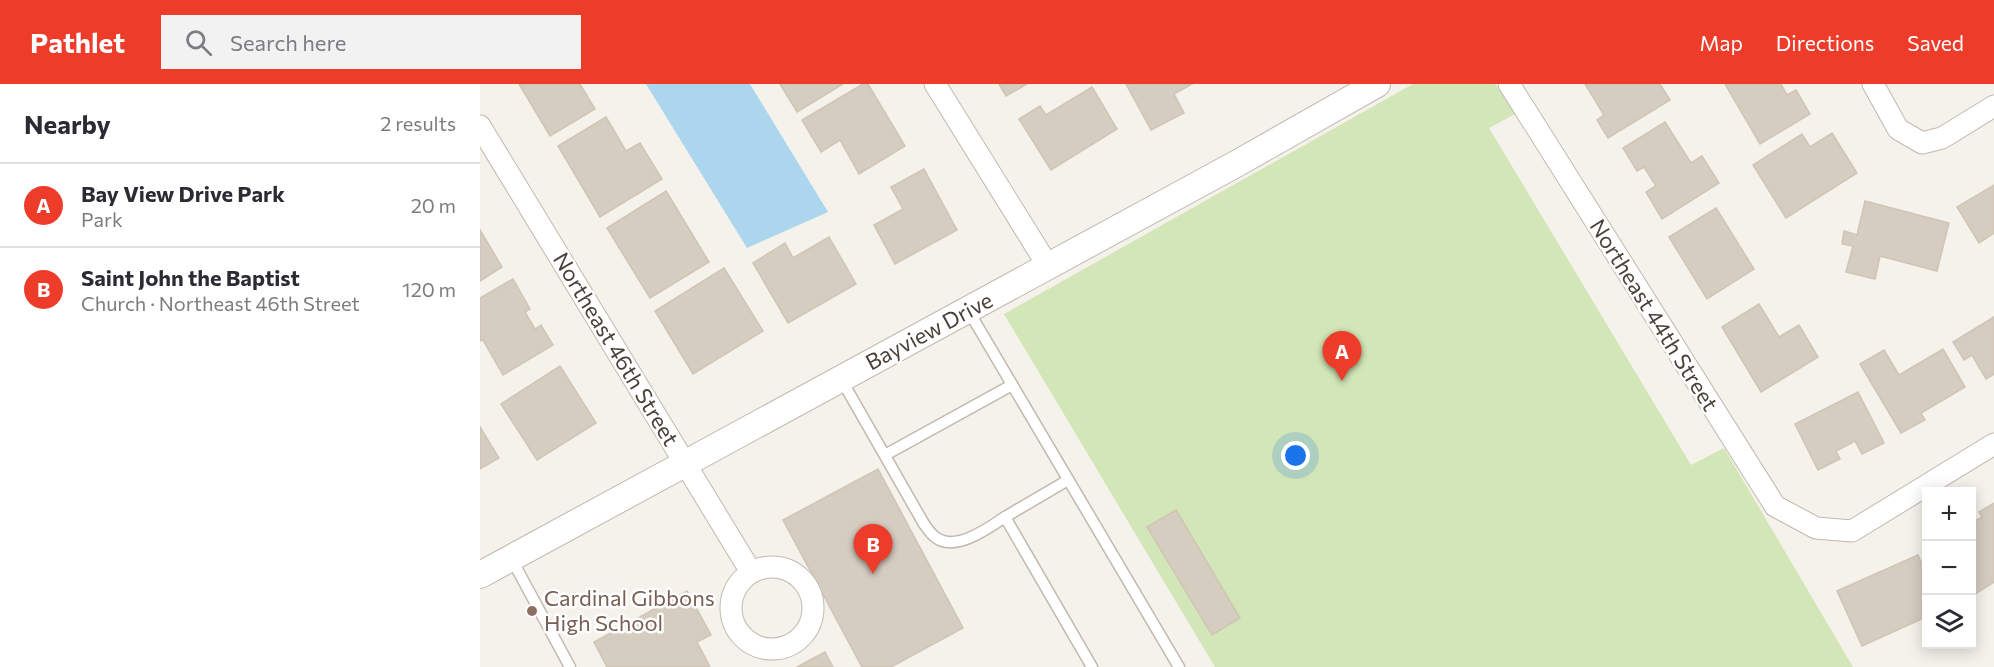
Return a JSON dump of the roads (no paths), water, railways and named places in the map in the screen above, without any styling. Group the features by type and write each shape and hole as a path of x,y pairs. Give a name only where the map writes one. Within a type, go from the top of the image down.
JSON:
{"street":[{"path":"935,84 1048,266"},
{"name":"Bayview Drive","path":"480,575 1236,164 1377,84"},
{"name":"Northeast 44th Street","path":"1509,84 1775,506 1816,528 1852,531 1994,444"},
{"path":"1873,84 1898,129 1922,142 1942,138 1994,106"},
{"name":"Northeast 46th Street","path":"480,126 751,572"}],"lane":[{"path":"968,310 1179,667"},
{"path":"841,378 924,524 935,538 957,541 974,537 1068,480"},
{"path":"885,455 1012,385"},
{"path":"1005,517 1092,667"},
{"path":"510,558 570,667"}],"water":[{"path":"646,84 750,84 828,212 747,248"}],"place":[{"name":"Bay View Drive Park","path":"1342,381"},
{"name":"Saint John the Baptist","path":"873,574"},
{"name":"Cardinal Gibbons High School","path":"532,611"}]}
